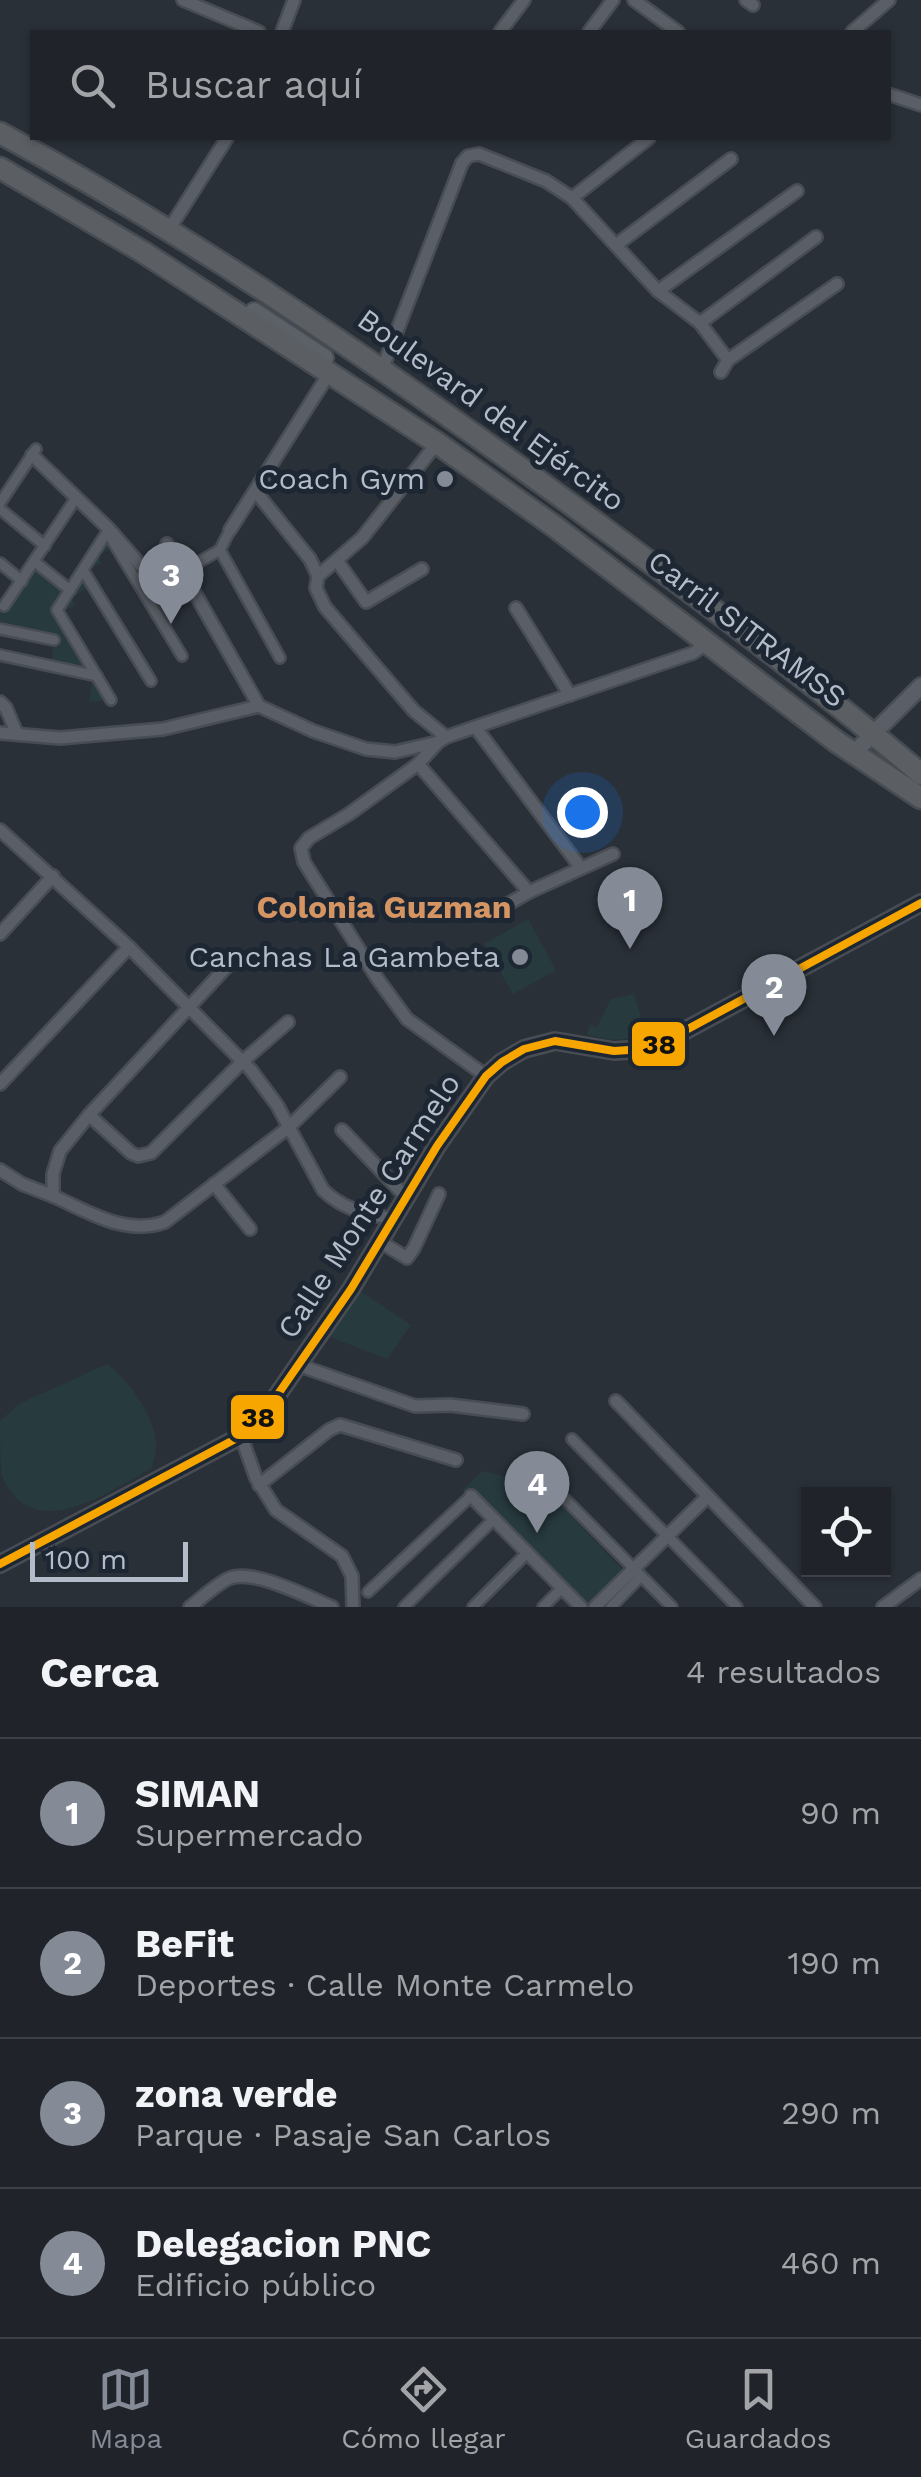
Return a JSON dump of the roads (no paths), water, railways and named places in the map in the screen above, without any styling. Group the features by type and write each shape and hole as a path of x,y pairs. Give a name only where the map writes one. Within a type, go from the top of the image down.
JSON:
{"highway":[{"name":"Boulevard del Ejército","path":"0,136 168,231 383,367 708,604 842,707 866,741 915,786"},
{"name":"Boulevard del Ejército","path":"0,165 143,252 438,443 554,526 837,742 915,786"}],"main road":[{"name":"Carril SITRAMSS","path":"0,136 182,246 390,380 812,690 842,707"},
{"name":"Carril SITRAMSS","path":"0,165 160,254 377,394 866,741"}],"street":[{"path":"182,0 254,30"},
{"path":"283,30 294,0"},
{"path":"502,30 524,0"},
{"path":"591,30 614,0"},
{"path":"634,0 675,30"},
{"path":"854,30 889,0"},
{"path":"891,95 921,104"},
{"path":"168,231 226,140"},
{"path":"572,198 646,140"},
{"path":"383,367 446,202 468,156 480,154 513,166 572,198 658,290 700,323 724,366 837,284"},
{"path":"616,245 731,159"},
{"path":"658,290 797,190"},
{"path":"700,323 816,237"},
{"path":"46,546 0,506 34,452 150,575 181,569 220,550 330,372"},
{"path":"318,576 362,538 438,443"},
{"path":"256,492 310,559 325,607 442,739"},
{"path":"4,606 76,498"},
{"path":"109,531 57,610 111,700"},
{"path":"109,531 182,656"},
{"path":"167,544 259,706 313,731 366,749 395,752 442,739 694,654 706,643"},
{"path":"220,550 280,658"},
{"path":"35,562 70,590"},
{"path":"338,562 366,602 422,569"},
{"path":"0,563 22,581"},
{"path":"84,570 151,681"},
{"path":"516,608 570,694"},
{"path":"0,629 54,640"},
{"path":"0,655 97,676"},
{"path":"866,741 921,686"},
{"path":"0,702 17,734"},
{"path":"0,733 60,738 163,729 259,706"},
{"path":"476,728 582,868"},
{"path":"442,739 418,764 309,838 301,848 304,862 407,1019 486,1076"},
{"path":"418,764 529,892"},
{"path":"0,830 129,947 243,1061 277,1105 323,1190 334,1201 347,1210 392,1219"},
{"path":"501,908 614,854"},
{"path":"0,934 53,876"},
{"name":"Calle Monte Carmelo","path":"0,1564 241,1436 276,1397 486,1076 502,1062 539,1044 571,1042 614,1051 662,1043 921,903"},
{"path":"0,1084 129,947"},
{"path":"53,1196 53,1174 60,1150 231,962"},
{"path":"89,1115 131,1153 146,1155 288,1022"},
{"path":"0,1170 22,1184 114,1223 142,1228 165,1222 289,1127 340,1078"},
{"path":"342,1130 406,1197"},
{"path":"214,1184 250,1229"},
{"path":"379,1241 406,1258 439,1194"},
{"path":"298,1365 415,1406 450,1405 523,1414"},
{"path":"616,1401 815,1607"},
{"path":"260,1484 340,1425 456,1460"},
{"path":"241,1436 260,1484 276,1510 342,1556 352,1576 353,1607"},
{"path":"572,1439 737,1607"},
{"path":"555,1489 672,1607"},
{"path":"368,1592 471,1496 581,1607"},
{"path":"611,1607 667,1537 707,1498"},
{"path":"404,1607 494,1519"},
{"path":"473,1607 527,1552"},
{"path":"596,1607 637,1573"},
{"path":"190,1607 225,1580 242,1575 307,1602 332,1607"},
{"path":"883,1607 900,1602 921,1578"},
{"path":"542,1607 562,1588"}],"place":[{"name":"Coach Gym","path":"445,479"},
{"name":"zona verde","path":"171,624"},
{"name":"SIMAN","path":"630,949"},
{"name":"Canchas La Gambeta","path":"520,957"},
{"name":"BeFit","path":"774,1036"},
{"name":"Delegacion PNC","path":"537,1533"}],"district":[{"name":"Colonia Guzman","path":"384,907"}]}
